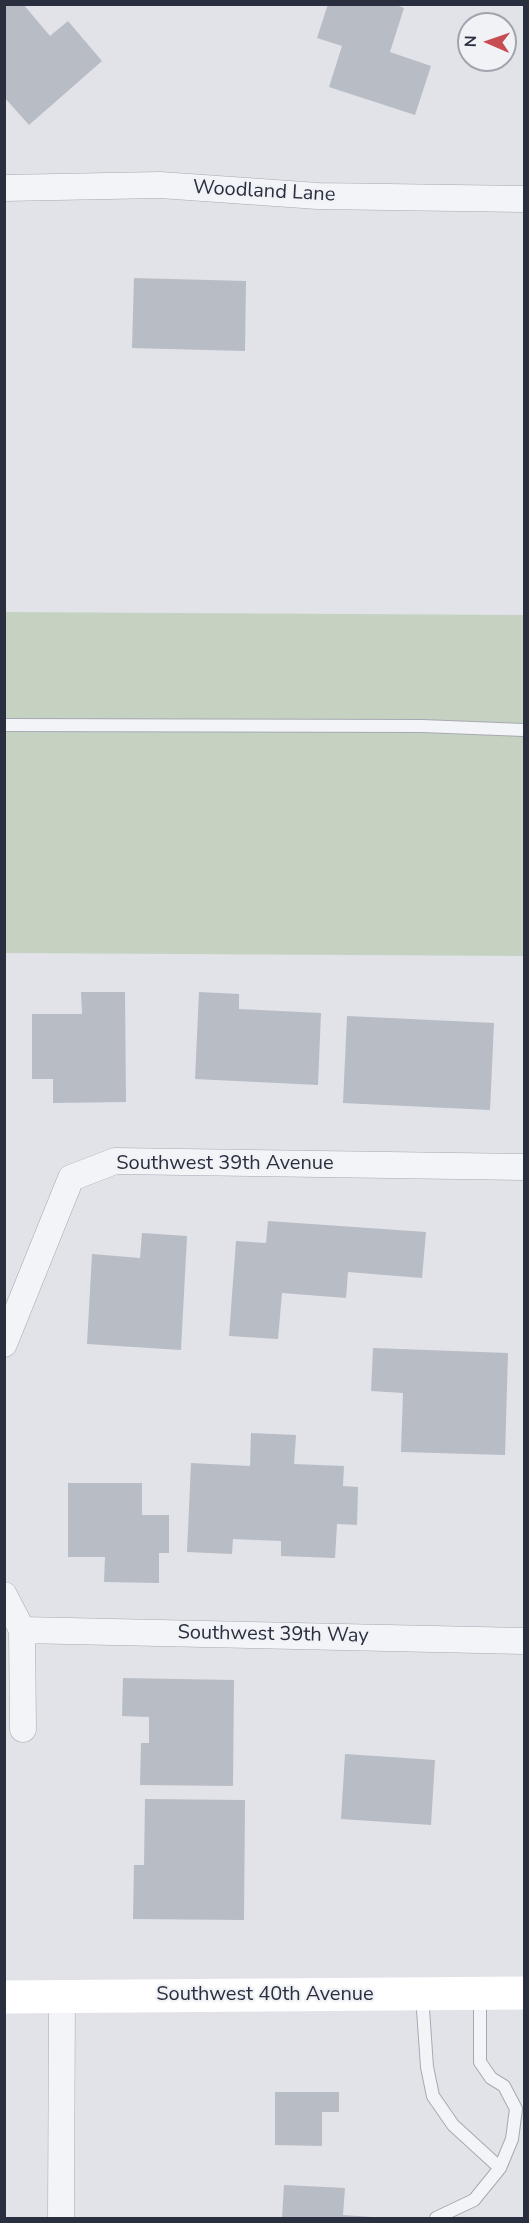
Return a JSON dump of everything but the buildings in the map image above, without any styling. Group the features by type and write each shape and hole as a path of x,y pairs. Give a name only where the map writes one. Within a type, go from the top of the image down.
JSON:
{"street":[{"name":"Woodland Lane","path":"4,188 160,186 318,196 525,199"},
{"name":"Southwest 39th Avenue","path":"4,1344 71,1178 115,1161 525,1167"},
{"path":"4,1595 22,1630 23,1729"},
{"name":"Southwest 39th Way","path":"22,1630 525,1641"},
{"name":"Southwest 40th Avenue","path":"4,1997 525,1993"},
{"path":"61,2218 62,1996"}],"lane":[{"path":"4,725 422,726 525,730"},
{"path":"436,2218 474,2200 500,2168 512,2139 516,2109 504,2086 491,2078 480,2062 480,1993"},
{"path":"422,1994 428,2067 433,2096 453,2125 500,2168"}],"green space":[{"path":"5,612 524,615 524,956 5,953"}]}
